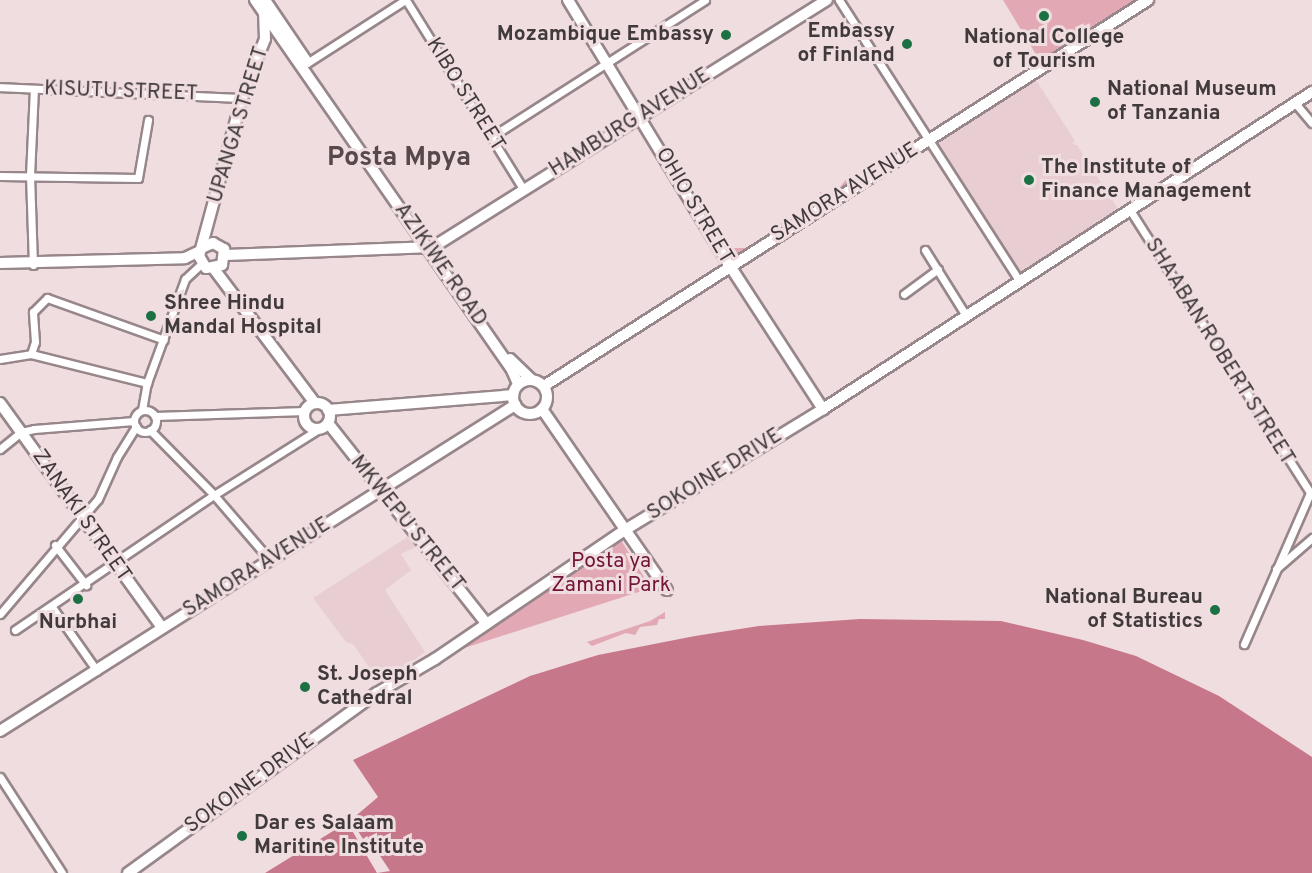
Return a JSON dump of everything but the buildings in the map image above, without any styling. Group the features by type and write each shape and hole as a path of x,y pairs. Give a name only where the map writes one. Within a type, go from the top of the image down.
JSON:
{"street":[{"path":"307,63 405,0"},
{"name":"KIBO STREET","path":"405,0 524,190"},
{"name":"OHIO STREET","path":"568,0 730,266 823,409"},
{"path":"491,137 705,0"},
{"name":"HAMBURG AVENUE","path":"431,248 826,0"},
{"path":"839,0 926,141 1019,280"},
{"name":"SAMORA AVENUE","path":"544,387 1148,0"},
{"name":"AZIKIWE ROAD","path":"263,4 307,63 511,368 518,384"},
{"name":"AZIKIWE ROAD","path":"263,4 284,41 513,363 532,380"},
{"name":"UPANGA STREET","path":"204,253 208,229 242,98 265,39 263,4"},
{"path":"265,39 284,41"},
{"name":"KISUTU STREET","path":"0,87 242,98"},
{"path":"33,263 30,176 34,89"},
{"name":"SOKOINE DRIVE","path":"128,873 282,765 327,728 435,659 625,530 823,409 965,314 1312,92"},
{"path":"1295,103 1312,123"},
{"path":"0,176 138,177 148,120"},
{"name":"SHAABAN ROBERT STREET","path":"1130,210 1310,494 1274,571"},
{"path":"0,265 204,253 226,255 431,248"},
{"path":"925,250 965,314"},
{"path":"204,253 315,404 328,410 514,400 530,414 543,409"},
{"path":"0,614 55,545 98,499 142,410 147,383 185,279 204,253"},
{"path":"214,269 222,265 226,255"},
{"path":"904,294 938,268"},
{"path":"31,354 35,342 33,312 47,298 164,340"},
{"path":"0,359 31,354 147,383"},
{"path":"514,400 518,384 532,380 544,387 547,396 543,409"},
{"name":"SAMORA AVENUE","path":"0,731 379,491 514,400"},
{"name":"ZANAKI STREET","path":"0,403 162,628"},
{"path":"142,410 155,416 305,411 315,404"},
{"path":"543,409 667,590"},
{"path":"15,630 86,585 214,495 323,426 328,410"},
{"name":"MKWEPU STREET","path":"305,411 307,425 323,426 487,624"},
{"path":"150,430 155,416"},
{"path":"0,449 21,432 136,424 150,430 214,495 269,559"},
{"path":"1244,644 1274,571 1312,538"},
{"path":"55,545 59,556 86,585"},
{"path":"52,607 97,671"},
{"path":"0,777 62,873"}],"shaded area":[{"name":"The Institute of Finance Management","path":"1036,80 1075,141 1072,144 1077,145 1120,212 1020,275 936,143"},
{"path":"409,536 416,547 401,554 411,570 385,590 425,652 381,684 353,644 346,642 313,598"},
{"path":"860,619 1001,621 1083,640 1136,656 1219,696 1312,757 1312,873 265,873 351,820 378,797 353,760 530,676 598,655 695,636 759,626"}],"green space":[{"path":"1003,0 1141,0 1043,66"},
{"path":"902,149 916,149 917,154 881,177 865,181 857,193 838,198 836,208 818,212 813,223 795,228 738,267 727,259 729,248 747,248 773,232 781,223 796,224 803,207 817,207 820,192 835,194 850,174 863,176 877,160 895,161"},
{"name":"Posta ya Zamani Park","path":"619,537 651,588 449,653"},
{"path":"665,612 665,619 659,619 657,625 640,627 635,635 626,633 592,646 587,642 650,621"}],"pier":[{"path":"351,820 363,839 367,836 390,871 377,873 347,822"}],"place":[{"name":"National College of Tourism","path":"1044,16"},
{"name":"Mozambique Embassy","path":"726,35"},
{"name":"Embassy of Finland","path":"907,44"},
{"name":"National Museum of Tanzania","path":"1095,102"},
{"name":"The Institute of Finance Management","path":"1029,180"},
{"name":"Shree Hindu Mandal Hospital","path":"151,316"},
{"name":"Nurbhai","path":"78,599"},
{"name":"National Bureau of Statistics","path":"1215,610"},
{"name":"St. Joseph Cathedral","path":"305,687"},
{"name":"Dar es Salaam Maritine Institute","path":"242,836"}],"district":[{"name":"Posta Mpya","path":"399,159"}]}
